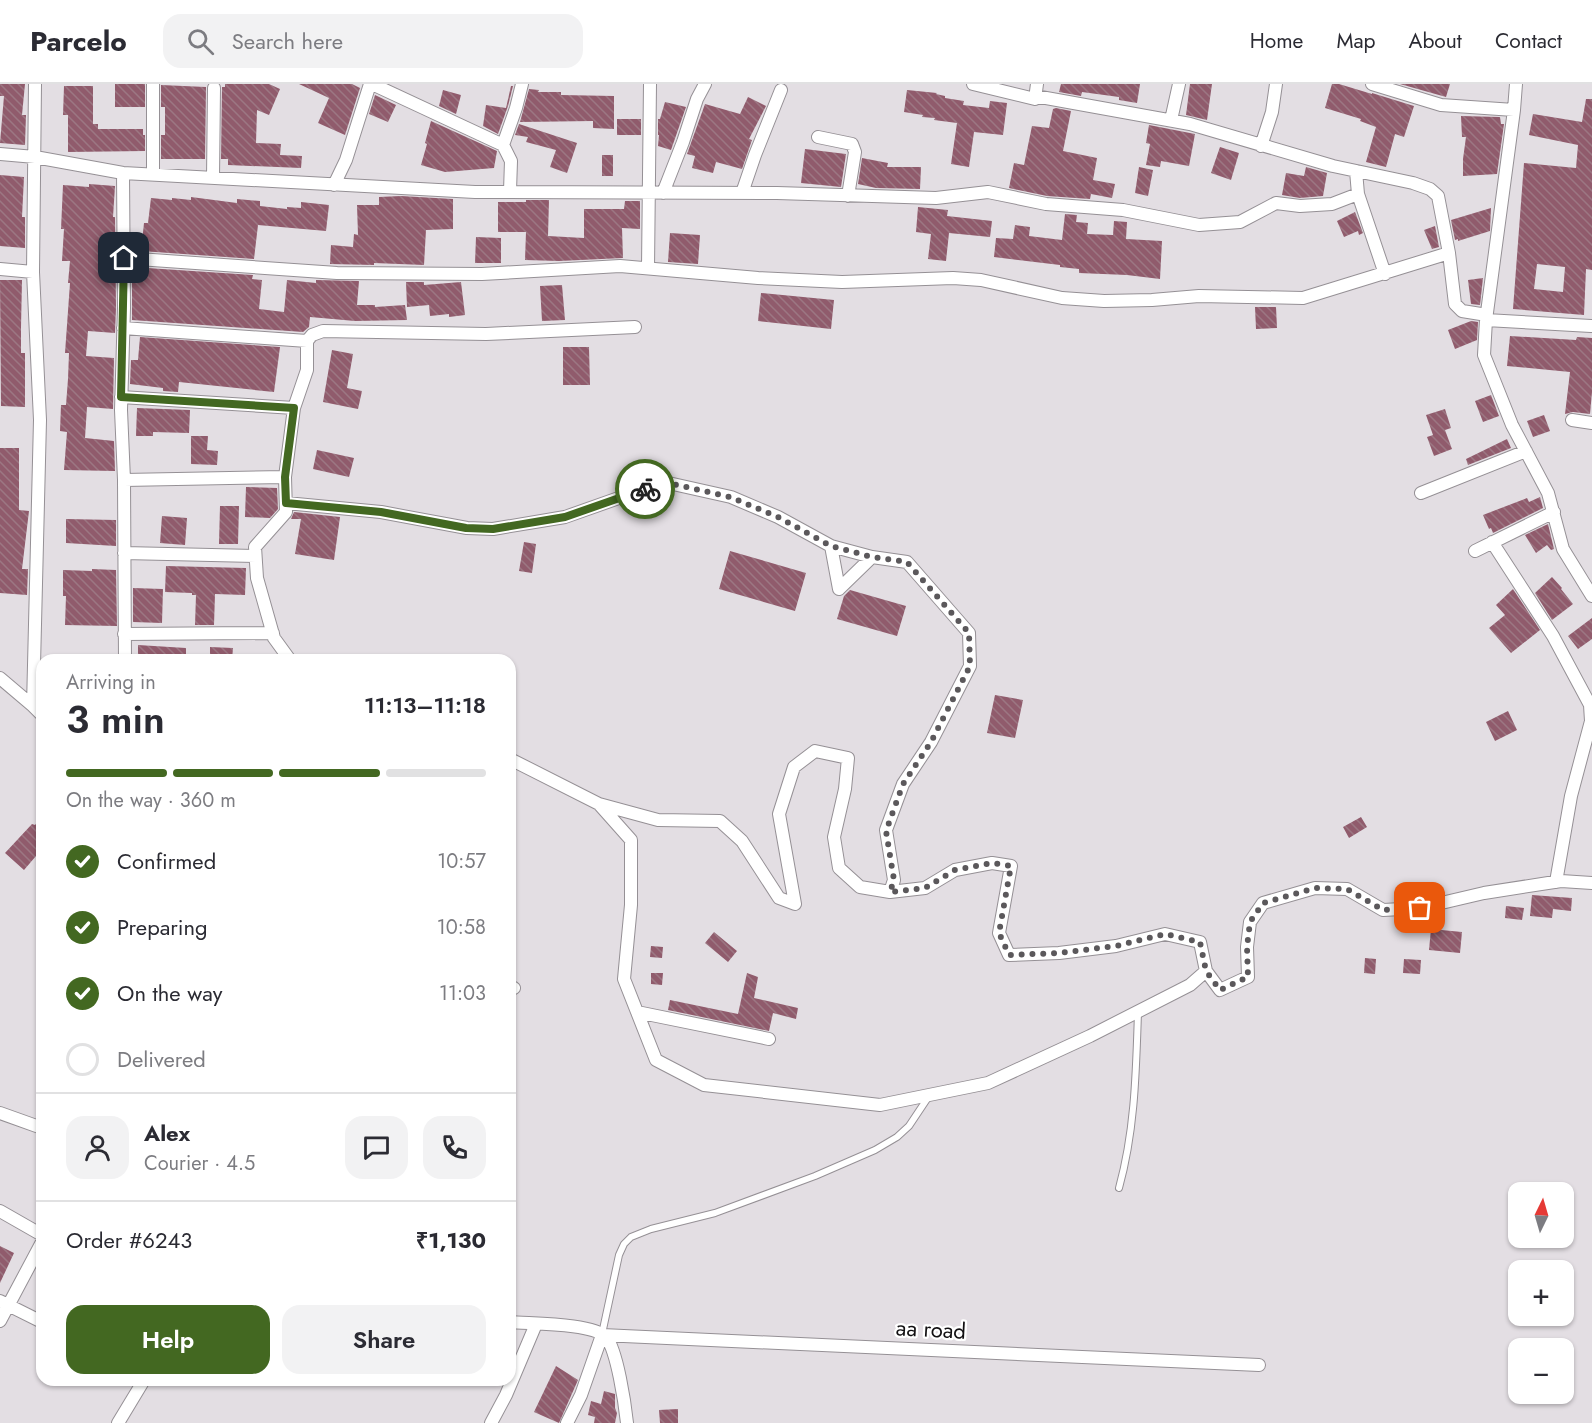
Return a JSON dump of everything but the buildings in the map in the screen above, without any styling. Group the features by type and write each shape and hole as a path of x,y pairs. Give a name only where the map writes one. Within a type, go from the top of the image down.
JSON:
{"street":[{"path":"35,84 33,272 40,420 38,654"},
{"path":"153,84 153,174"},
{"path":"334,185 346,160 371,84 502,145 511,160 510,191"},
{"path":"502,145 522,84"},
{"path":"648,268 650,84"},
{"path":"663,193 697,99 705,84"},
{"path":"973,84 1035,99 1036,90 1171,120 1261,146 1430,189 1438,196 1449,253 1455,304 1462,311 1486,317 1592,324"},
{"path":"1171,120 1179,84"},
{"path":"1261,146 1272,112 1276,84"},
{"path":"1372,84 1441,105 1514,110"},
{"path":"1516,84 1486,317 1484,355 1512,425 1548,494 1563,549 1592,596"},
{"path":"213,178 214,88"},
{"path":"742,193 781,90"},
{"path":"818,137 852,144 855,152 848,196"},
{"path":"0,154 34,157 123,173 475,192 742,193 936,198 988,192 1046,204 1123,210 1199,225 1228,225 1240,222 1276,203 1300,206 1332,204 1358,195"},
{"path":"1356,171 1358,195 1385,274"},
{"path":"123,173 121,397 125,654"},
{"path":"124,258 337,273 482,274 620,266 821,281 953,278 981,280 1062,297 1104,302 1199,296 1303,298 1449,253"},
{"path":"0,269 33,272"},
{"path":"286,654 273,633 257,578 255,547 286,512 285,477 294,408 307,370 307,341 312,335 323,331 486,334 635,327"},
{"path":"123,328 307,341"},
{"path":"121,397 294,408"},
{"path":"1572,420 1592,423"},
{"path":"1421,493 1526,451"},
{"path":"124,480 285,477"},
{"path":"286,503 381,512 466,528 493,529 565,517 664,482 730,497 778,517 831,546 872,557 907,562 969,633 970,666 931,742 903,784 886,831 894,880 890,892"},
{"path":"1475,551 1554,512"},
{"path":"1492,542 1553,636 1590,705 1591,721 1571,796 1556,882"},
{"path":"831,546 839,589 872,557"},
{"path":"124,553 255,556"},
{"path":"124,634 273,633"},
{"path":"0,678 36,709"},
{"path":"516,762 599,804 658,820 720,820 742,841 779,898 795,904 779,814 794,767 815,751 848,758 845,789 834,837 839,868 860,887 890,892 925,888 955,870 992,863 1011,866 999,933 1009,955 1059,953 1116,946 1165,934 1200,942 1206,971 1220,990 1248,977 1247,947 1250,922 1263,903 1315,888 1347,889 1383,910 1420,908 1484,893 1556,882 1592,883"},
{"path":"599,804 631,840 631,905 624,979 656,1060 704,1085 880,1105 988,1083 1090,1036 1190,985 1206,971"},
{"path":"637,1012 769,1039"},
{"path":"0,1113 36,1126"},
{"path":"0,1211 36,1232"},
{"path":"0,1321 5,1303 36,1252"},
{"path":"5,1303 36,1319"},
{"name":"aa road","path":"516,1322 587,1327 602,1335 1259,1365"},
{"path":"516,1371 536,1324"},
{"path":"567,1423 581,1395 602,1335"},
{"path":"602,1335 611,1346 618,1370 627,1423"},
{"path":"118,1423 140,1386"},
{"path":"491,1423 510,1386"}],"lane":[{"path":"1119,1188 1128,1155 1134,1113 1138,1011"},
{"path":"602,1335 619,1255 624,1244 631,1237 651,1229 716,1213 815,1176 875,1150 897,1137 909,1126 930,1095"}],"way so far":[{"path":"645,489 664,482 730,497 778,517 831,546 872,557 907,562 969,633 970,666 931,742 903,784 886,831 894,880 890,892 925,888 955,870 992,863 1011,866 999,933 1009,955 1059,953 1116,946 1165,934 1200,942 1206,971 1220,990 1248,977 1247,947 1250,922 1263,903 1315,888 1347,889 1383,910 1420,908"}],"route":[{"path":"124,258 121,397 294,408 285,477 286,503 381,512 466,528 493,529 522,526 565,517 645,489"}]}
